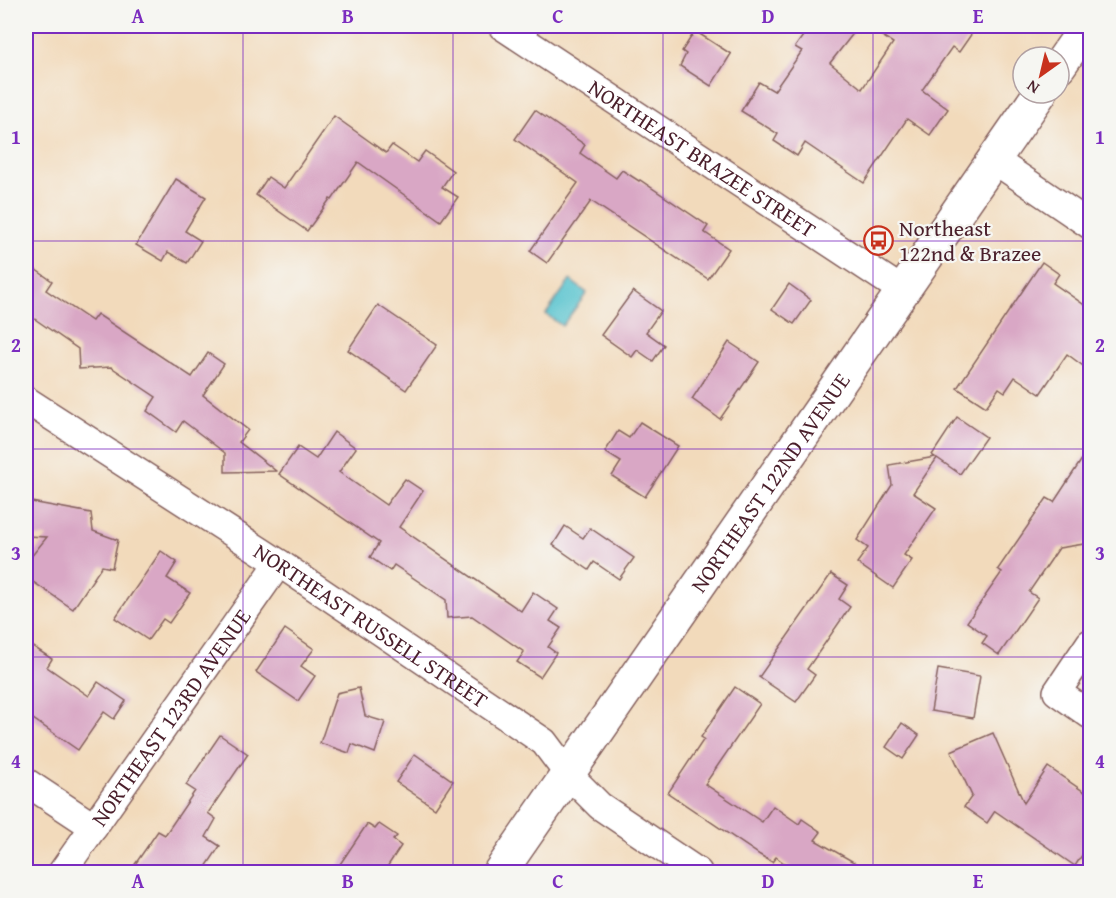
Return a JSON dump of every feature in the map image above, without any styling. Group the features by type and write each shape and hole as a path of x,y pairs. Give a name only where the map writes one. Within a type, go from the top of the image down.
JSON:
{"main road":[{"path":"1071,49 1087,26"},
{"name":"NORTHEAST 122ND AVENUE","path":"500,873 1032,105"}],"street":[{"name":"NORTHEAST BRAZEE STREET","path":"502,26 903,291"},
{"path":"994,160 1090,225"},
{"name":"NORTHEAST RUSSELL STREET","path":"26,400 279,563 544,742 568,774 600,806 698,873"},
{"name":"NORTHEAST 123RD AVENUE","path":"62,873 279,563"},
{"path":"1090,643 1057,692 1090,715"},
{"path":"26,782 93,827"}],"water":[{"path":"570,280 587,293 562,326 546,314"}],"building":[{"path":"810,26 859,26 830,63 862,89 893,43 867,26 977,26 959,52 952,47 922,90 948,109 930,135 907,119 864,183 805,143 797,156 774,141 778,134 741,111 759,82 774,91 802,51 795,47"},
{"path":"695,31 731,54 711,86 680,66 686,54 682,51"},
{"path":"535,110 585,145 580,153 616,178 622,170 708,226 704,232 729,249 708,279 591,201 547,263 530,251 578,183 515,139"},
{"path":"334,116 386,153 392,145 417,162 425,151 453,171 442,187 458,197 441,221 358,162 307,231 256,195 268,177 284,188"},
{"path":"176,179 206,197 185,231 201,241 187,263 168,252 163,261 136,245"},
{"path":"1042,262 1059,274 1053,283 1090,309 1090,371 1067,354 1040,394 1015,377 1005,392 999,388 986,407 957,388"},
{"path":"26,263 52,281 46,290 92,321 97,314 192,377 208,353 224,364 203,395 248,430 239,442 276,471 225,472 225,453 183,421 176,432 147,411 156,397 111,367 79,369 78,349 29,315 26,321"},
{"path":"789,284 811,300 794,324 772,309"},
{"path":"633,291 661,311 646,332 664,345 653,361 637,350 632,357 601,335"},
{"path":"378,305 437,345 406,390 348,350"},
{"path":"729,342 759,362 720,419 692,399"},
{"path":"957,417 986,437 960,474 937,458 913,493 936,508 904,555 912,560 893,588 857,563 868,548 857,540 892,485 889,465 935,457 932,455"},
{"path":"640,422 678,446 645,497 612,476 621,462 605,452 618,431 629,438"},
{"path":"334,432 356,448 339,472 386,505 405,479 423,491 399,527 521,611 533,592 558,609 550,621 561,628 548,647 556,653 540,677 517,662 524,652 472,616 447,618 446,600 394,565 390,571 370,557 379,543 279,474 298,447 316,459"},
{"path":"1090,447 1090,543 1059,548 1029,592 1038,598 999,655 982,643 987,636 967,622 1002,572 998,569 1047,498 1054,502"},
{"path":"26,501 91,513 93,531 118,540 112,568 102,566 73,609 26,577 26,563 47,537 26,536"},
{"path":"565,526 583,538 590,528 634,558 619,579 594,562 589,570 553,545"},
{"path":"161,551 177,562 167,578 190,593 169,623 163,619 148,640 115,618"},
{"path":"831,574 848,585 839,599 850,607 807,669 815,675 796,702 759,677"},
{"path":"285,629 314,649 301,666 315,676 298,701 256,672"},
{"path":"26,642 52,659 47,667 89,696 98,682 126,701 114,719 104,712 78,750 26,714"},
{"path":"938,669 980,676 973,718 931,711"},
{"path":"735,687 760,704 705,784 762,822 773,806 799,824 802,819 821,832 815,840 873,873 797,873 776,857 772,862 760,855 668,793 704,739 701,737"},
{"path":"359,688 365,716 385,722 375,753 352,744 349,753 320,743 337,693"},
{"path":"902,723 919,735 903,759 886,747"},
{"path":"993,733 1024,803 1048,767 1090,796 1090,843 1075,866 995,811 987,823 964,807 972,796 951,751"},
{"path":"220,735 248,754 208,813 216,819 206,837 220,846 202,873 129,873 158,831 165,835 195,791 186,785"},
{"path":"415,754 453,781 435,808 396,782"},
{"path":"367,824 375,829 379,824 397,836 393,840 401,846 383,873 334,873"}],"place":[{"name":"Northeast 122nd & Brazee","path":"878,241"}]}
